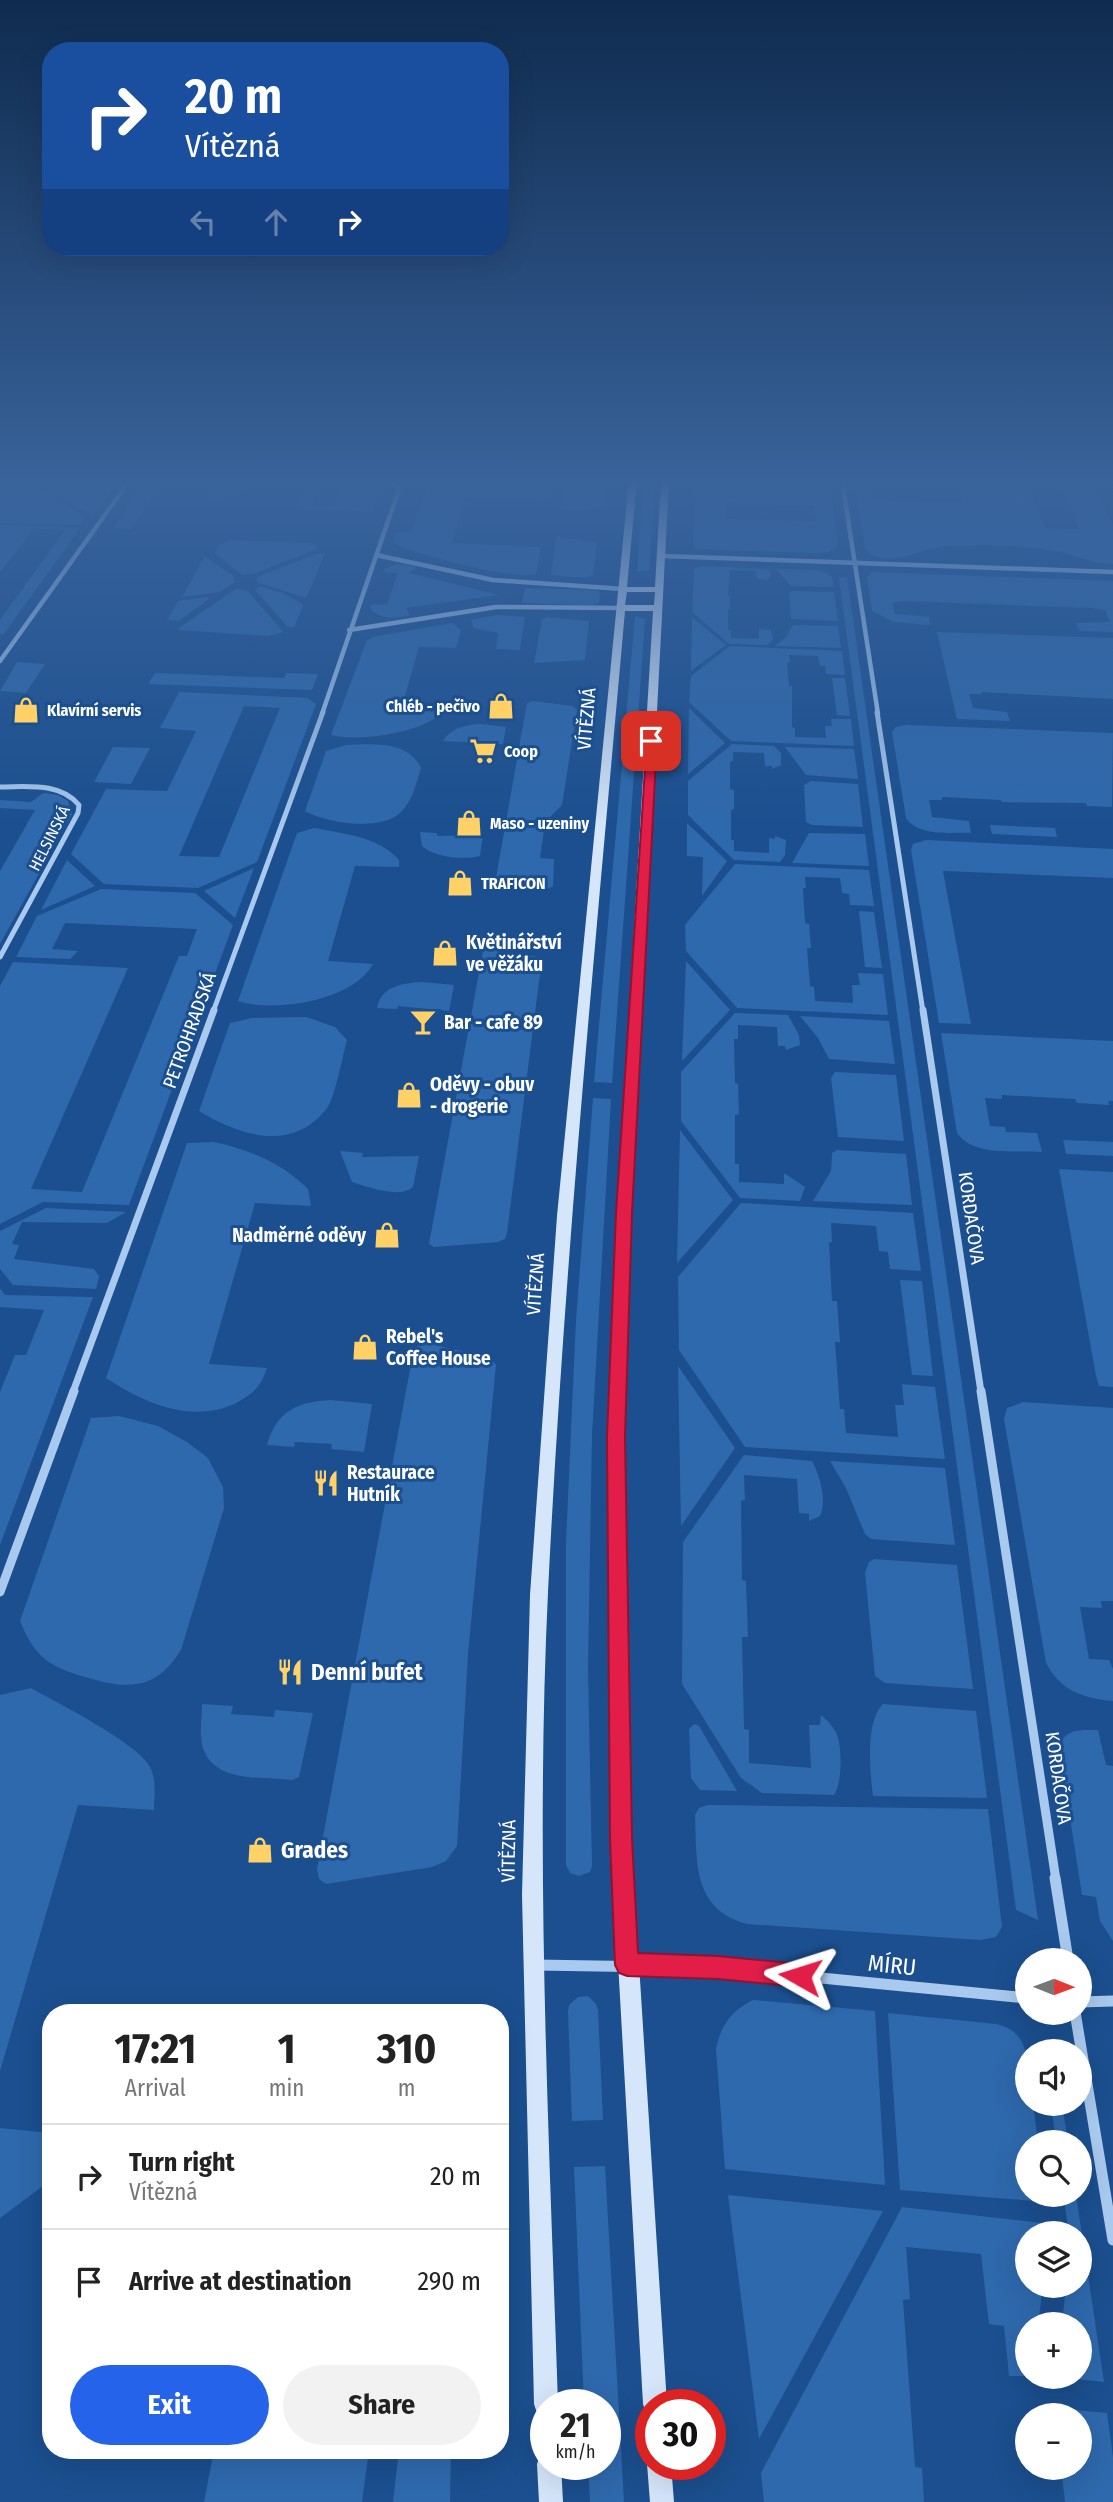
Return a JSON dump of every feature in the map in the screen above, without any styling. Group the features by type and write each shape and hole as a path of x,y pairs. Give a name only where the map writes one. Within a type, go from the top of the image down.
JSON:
{"main road":[{"name":"VÍTĚZNÁ","path":"546,2389 533,1965 534,1741 540,1582 565,1203 622,597"},
{"path":"654,2389 621,1838 616,1437 625,1199 660,597"},
{"path":"621,608 659,608"},
{"path":"550,2480 551,2502"},
{"path":"660,2480 662,2502"}],"street":[{"path":"0,661 46,597"},
{"name":"PETROHRADSKÁ","path":"0,1592 335,679 361,597"},
{"name":"KORDAČOVA","path":"859,597 1066,1948"},
{"path":"349,629 496,607 621,608"},
{"name":"HELSINSKÁ","path":"0,787 56,790 70,794 79,805 78,813 0,957"},
{"path":"533,1965 627,1965"},
{"name":"MÍRU","path":"627,1965 718,1968 1015,1997"},
{"path":"1092,2002 1113,2001"},
{"path":"1077,2025 1113,2240"}],"shaded area":[{"path":"17,597 31,597 4,634 0,634 0,620"},
{"path":"207,597 209,599 179,621 167,620 178,601"},
{"path":"224,597 253,597 283,632 269,636 179,628"},
{"path":"261,597 290,597 302,604 294,627 288,627"},
{"path":"390,597 486,597 406,608 410,615 391,618 372,611 370,605 387,604"},
{"path":"523,597 600,597 599,602 593,605 522,603"},
{"path":"693,597 730,597 728,630 731,630 731,638 759,639 759,629 771,630 773,640 767,645 729,644 692,612"},
{"path":"789,597 835,597 838,621 791,619"},
{"path":"842,597 850,597 1038,1920 1016,1910"},
{"path":"870,597 1113,597 1113,632 1080,631 1076,623 1110,622 1105,610 1093,608 904,601 892,603 895,614 929,617 930,625 894,622 872,611"},
{"path":"497,615 525,617 520,650 496,649 498,633 474,628 471,620"},
{"path":"635,616 645,619 612,1083 594,1082"},
{"path":"547,617 589,621 585,660 534,663 542,619"},
{"path":"692,617 726,645 691,671"},
{"path":"453,623 461,630 456,648 419,647 401,710 442,712 421,725 390,734 357,737 331,735 367,640"},
{"path":"793,625 838,626 841,648 775,646 786,637"},
{"path":"937,632 1113,638 1113,699 982,692 969,694 973,708 1007,712 1010,721 957,719"},
{"path":"730,646 842,651 845,675 826,674 825,666 820,666 818,656 789,655 790,662 787,663 789,686 792,686 792,727 795,728 795,737 826,738 825,726 832,726 831,719 851,719 854,746 731,741 689,702 691,676"},
{"path":"17,662 45,664 26,693 0,691"},
{"path":"155,673 284,678 286,673 318,674 312,690 148,684"},
{"path":"832,678 845,678 850,716 837,715"},
{"path":"179,692 307,698 316,704 257,862 198,888 104,884 71,854 106,789 167,791 196,731 160,728","holes":["244,706 280,708 219,857 179,856"]},
{"path":"533,701 572,706 577,710 562,805 545,822 540,858 554,859 553,886 547,889 496,891 494,889 527,703"},
{"path":"689,708 725,743 688,774"},
{"path":"480,724 506,727 503,744 443,741 459,728"},
{"path":"906,725 1113,733 1112,807 1087,806 1086,803 1002,802 942,797 942,800 929,800 932,817 969,821 971,833 936,832 919,828 906,818 892,732 896,727"},
{"path":"366,744 398,748 415,759 421,768 411,797 401,812 381,822 353,824 326,819 305,811 326,751 346,745"},
{"path":"732,744 774,746 781,753 781,765 772,769 772,766 765,766 764,753 733,752 733,761 730,762 730,789 734,790 731,840 734,840 734,851 769,853 769,838 775,839 775,836 786,840 785,855 780,862 734,860 688,815 688,781"},
{"path":"113,747 150,748 131,784 94,782"},
{"path":"785,747 854,749 858,779 806,775"},
{"path":"811,781 858,784 863,827 812,825 806,822 804,785"},
{"path":"43,793 58,795 68,801 72,814 0,944 0,871 35,810 0,808 0,800 31,802"},
{"path":"687,823 727,861 702,896 703,857 687,856"},
{"path":"990,825 1055,828 1057,837 992,834"},
{"path":"314,828 371,841 391,852 399,860 399,867 355,866 328,961 373,964 363,977 349,987 312,1001 271,1005 238,1001 297,833"},
{"path":"420,832 437,833 437,836 483,835 480,856 458,858 435,853 422,846"},
{"path":"809,833 865,834 869,866 792,863"},
{"path":"926,840 1113,849 1113,878 943,871 971,1024 939,1023 911,850 913,844"},
{"path":"67,860 95,886 41,910"},
{"path":"735,864 869,870 874,906 850,905 849,894 842,893 840,878 805,877 805,923 809,924 811,948 807,948 810,986 814,987 815,1001 853,1003 852,985 860,985 858,973 883,974 888,1015 737,1008 686,951 685,925"},
{"path":"254,868 235,918 204,891"},
{"path":"101,889 195,893 233,925 129,1205 43,1202 0,1224 0,986 13,962 128,968 31,1189 82,1192 179,956 187,956 197,929 65,923 52,949 78,951 70,959 16,957 37,916"},
{"path":"859,911 874,912 882,968 865,967"},
{"path":"491,948 542,958 507,1233 505,1239 498,1242 434,1247 429,1244 483,951"},
{"path":"686,961 730,1010 682,1061"},
{"path":"408,983 454,985 449,1011 398,1006 397,1009 377,1008 388,990"},
{"path":"735,1013 788,1015 799,1035 800,1045 786,1050 785,1046 778,1046 777,1027 738,1025 738,1039 734,1039 739,1114 735,1115 735,1164 739,1164 739,1182 784,1184 784,1173 805,1187 800,1201 740,1198 681,1121 681,1072"},
{"path":"800,1016 889,1021 895,1064 829,1059 818,1038"},
{"path":"306,1017 335,1027 347,1040 330,1103 313,1122 298,1131 266,1136 232,1127 199,1111 230,1023 252,1018"},
{"path":"941,1033 1113,1041 1113,1101 1108,1101 1109,1105 1077,1103 1075,1099 1002,1095 1002,1099 985,1098 990,1126 1005,1127 1006,1132 1037,1133 1042,1152 996,1151 973,1146 957,1133"},
{"path":"835,1072 896,1075 904,1141 838,1137 831,1078"},
{"path":"593,1098 611,1099 592,1435 588,1668 592,1866 590,1872 579,1876 570,1873 566,1865 566,1542 576,1320"},
{"path":"680,1130 733,1200 677,1263"},
{"path":"1063,1140 1113,1142 1113,1156 1066,1154"},
{"path":"214,1142 253,1154 287,1172 308,1189 311,1206 255,1203 209,1364 267,1368 262,1381 245,1398 232,1405 216,1410 183,1411 150,1402 106,1378 187,1143"},
{"path":"837,1150 906,1154 912,1205 813,1201 831,1171 832,1153"},
{"path":"340,1151 363,1153 362,1157 419,1156 413,1187 392,1192 352,1182"},
{"path":"1059,1169 1113,1172 1113,1387 1099,1386 1096,1376"},
{"path":"741,1203 913,1213 921,1271 890,1269 888,1252 879,1251 876,1226 831,1223 832,1242 829,1243 832,1301 837,1301 840,1342 835,1342 840,1409 844,1409 846,1433 898,1437 895,1405 904,1405 902,1384 935,1387 945,1459 745,1447 679,1350 678,1277"},
{"path":"46,1208 126,1212 107,1223 22,1222 12,1244 19,1245 14,1259 94,1269 99,1276 96,1289 13,1285 0,1269 0,1231"},
{"path":"900,1280 922,1281 933,1376 912,1375"},
{"path":"0,1288 5,1295 93,1297 0,1545 0,1392 15,1355 26,1355 44,1310 0,1307"},
{"path":"425,1343 489,1357 496,1365 468,1654 457,1846 446,1861 432,1867 326,1884 319,1879 317,1869 414,1348"},
{"path":"678,1366 735,1448 681,1526"},
{"path":"330,1400 372,1404 364,1452 331,1449 332,1444 295,1442 294,1447 267,1445 277,1423 290,1410 308,1403"},
{"path":"1023,1402 1113,1408 1113,1601 1101,1601 1102,1608 1080,1607 1089,1659 1109,1660 1113,1669 1113,1701 1092,1698 1066,1687 1046,1663 1004,1419 1007,1408"},
{"path":"119,1416 158,1426 187,1442 208,1458 223,1487 224,1508 181,1650 172,1663 153,1679 131,1685 92,1679 47,1661 26,1635 20,1621 91,1418"},
{"path":"744,1455 812,1461 818,1473 823,1496 820,1516 809,1521 809,1514 799,1513 797,1479 744,1475 745,1500 741,1501 742,1580 746,1581 748,1637 742,1637 744,1729 749,1730 749,1763 811,1768 809,1725 820,1725 821,1715 833,1728 839,1744 840,1775 834,1795 762,1793 741,1778 682,1684 683,1542"},
{"path":"830,1461 945,1468 955,1545 871,1539 865,1534 846,1488"},
{"path":"874,1559 957,1565 973,1689 885,1683 875,1676 865,1572 869,1562"},
{"path":"31,1688 96,1724 143,1758 154,1777 154,1810 78,1805 0,2071 0,1695"},
{"path":"202,1704 233,1706 231,1714 274,1717 275,1710 313,1713 299,1777 292,1780 254,1778 218,1768 209,1760 203,1748"},
{"path":"883,1704 976,1711 987,1798 873,1796 871,1735 873,1722"},
{"path":"694,1724 699,1726 737,1791 700,1790 691,1778 689,1729"},
{"path":"1098,1730 1106,1765 1113,1766 1113,1941 1100,1921 1096,1897 1082,1895 1059,1747 1069,1733"},
{"path":"708,1805 988,1809 1002,1927 996,1937 980,1940 747,1924 729,1917 716,1907 707,1895 698,1866 695,1815 699,1808"},
{"path":"588,1996 598,2010 603,2120 572,2121 568,2011 569,2005 578,1997"},
{"path":"753,2000 875,2011 885,2185 725,2169 716,2049 728,2020"},
{"path":"888,2013 996,2024 1009,2028 1020,2039 1015,2039 1015,2116 1035,2116 1036,2130 1015,2130 1015,2199 900,2190"},
{"path":"1053,2116 1064,2116 1066,2130 1054,2130"},
{"path":"0,2128 42,2132 42,2187 0,2218"},
{"path":"605,2166 618,2389 583,2389 574,2167"},
{"path":"728,2195 883,2211 759,2439"},
{"path":"902,2207 1025,2221 1015,2221 1015,2298 1041,2298 1040,2312 1015,2312 1015,2376 1009,2376 1004,2326 989,2324 981,2254 906,2247 910,2299 903,2300 915,2467 922,2468 924,2502 764,2502 761,2473"},
{"path":"1065,2207 1078,2207 1080,2221 1067,2221"},
{"path":"1065,2298 1091,2298 1104,2382 1092,2381 1092,2312 1063,2312"},
{"path":"1092,2412 1107,2413 1113,2457 1113,2502 1065,2502 1062,2480 1092,2480"},
{"path":"621,2449 624,2502 590,2502 589,2480 621,2480"},
{"path":"212,2459 368,2459 362,2502 204,2502"},
{"path":"398,2459 451,2459 450,2502 393,2502"}],"place":[{"name":"Chléb - pečivo","path":"501,706"},
{"name":"Klavírní servis","path":"26,710"},
{"name":"Coop","path":"483,751"},
{"name":"Maso - uzeniny","path":"469,823"},
{"name":"TRAFICON","path":"460,883"},
{"name":"Květinářství ve věžáku","path":"445,953"},
{"name":"Bar - cafe 89","path":"423,1022"},
{"name":"Oděvy - obuv - drogerie","path":"409,1095"},
{"name":"Nadměrné oděvy","path":"387,1235"},
{"name":"Rebel's Coffee House","path":"365,1347"},
{"name":"Restaurace Hutník","path":"326,1483"},
{"name":"Denní bufet","path":"290,1672"},
{"name":"Grades","path":"260,1850"}],"route":[{"path":"651,741 624,1213 616,1437 621,1838 627,1965 718,1968 800,1976"}]}
